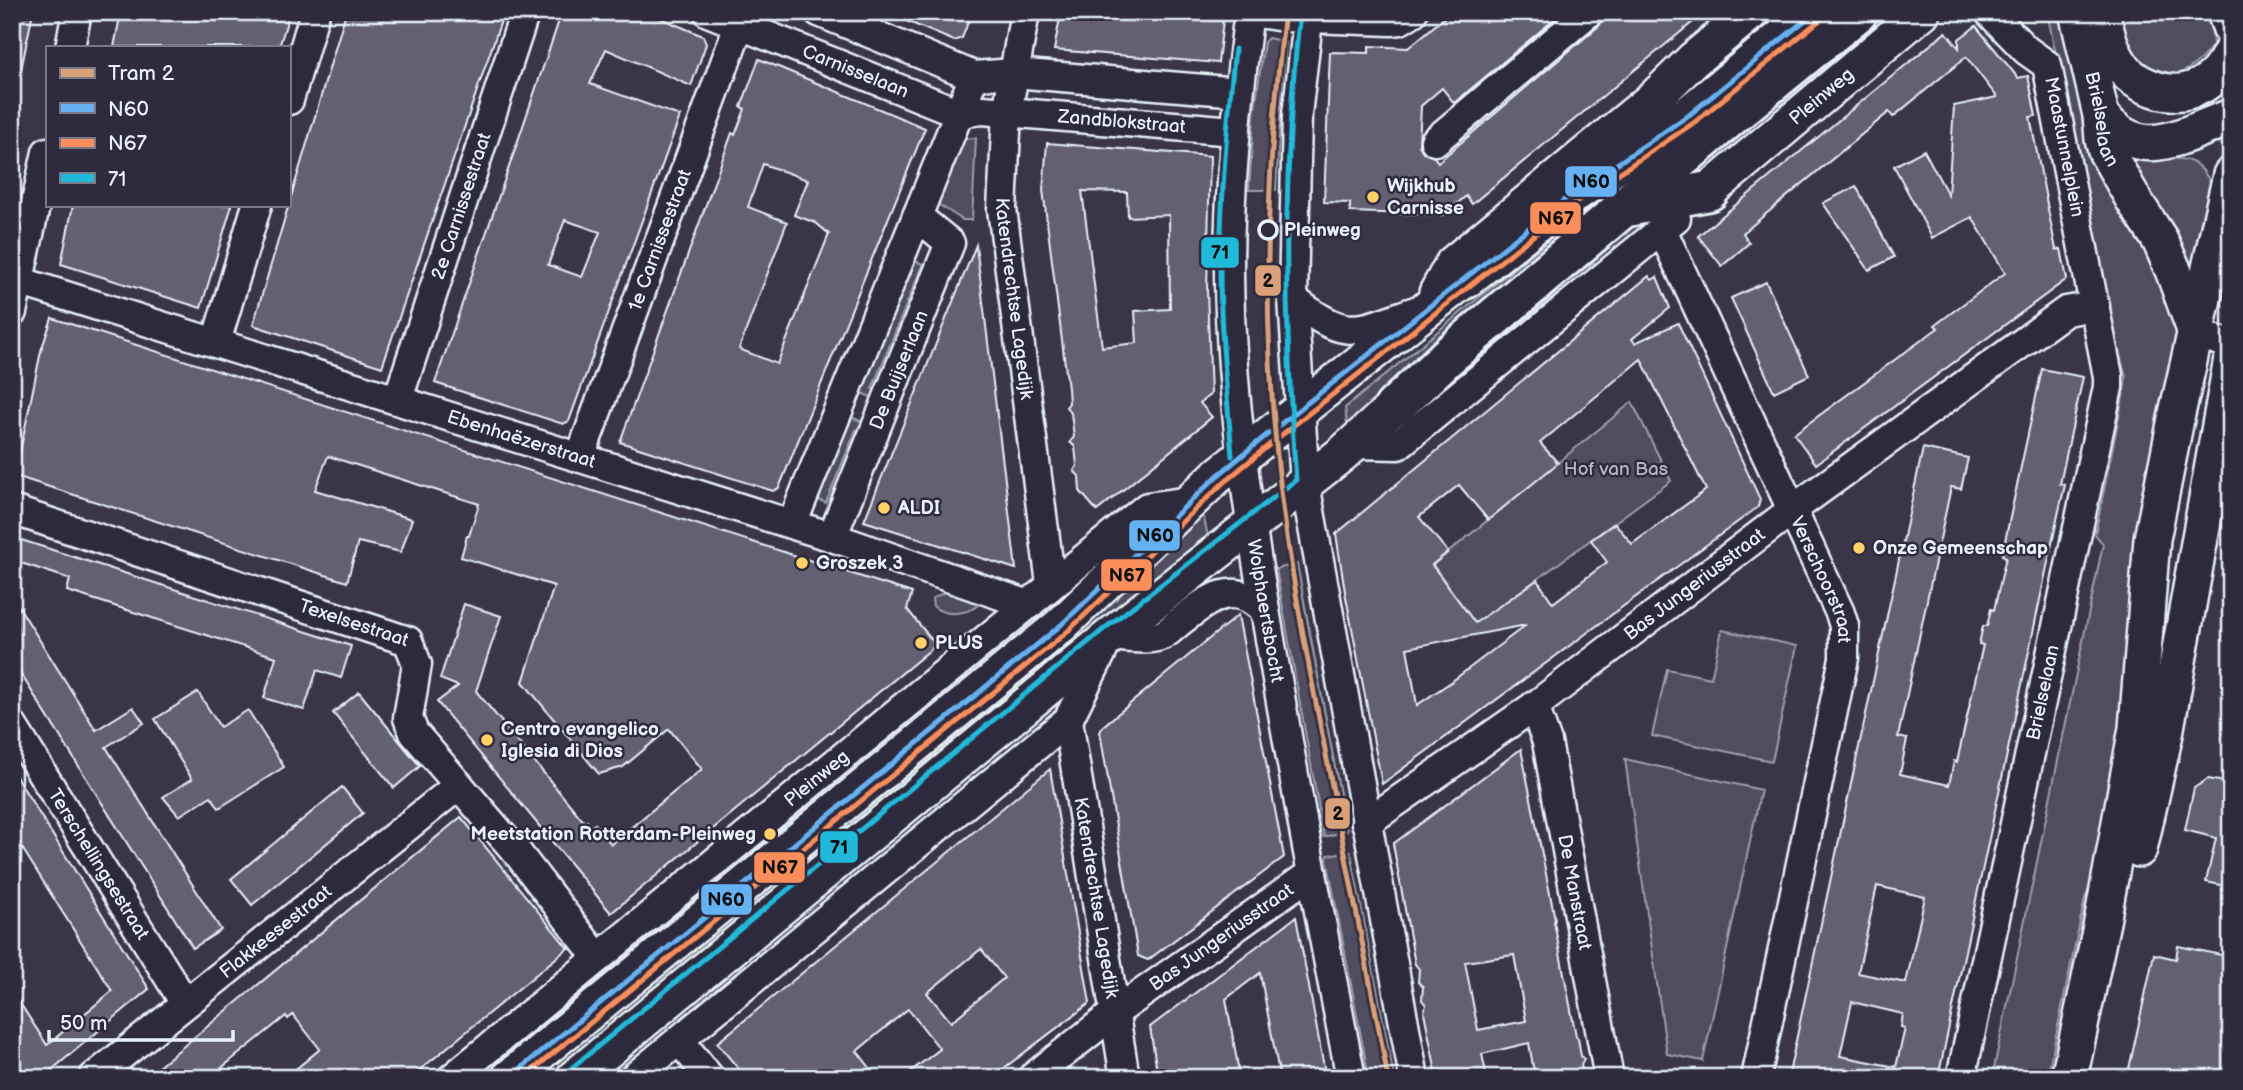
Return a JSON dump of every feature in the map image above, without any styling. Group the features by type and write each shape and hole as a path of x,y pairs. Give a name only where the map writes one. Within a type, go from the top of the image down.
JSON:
{"highway":[{"name":"Pleinweg","path":"1465,279 1568,197 1689,115 1815,12"},
{"path":"1394,407 1447,357 1858,12"},
{"path":"1625,208 1709,191"}],"main road":[{"name":"Pleinweg","path":"1430,306 1453,264 1654,98 1751,12"},
{"name":"Pleinweg","path":"1709,191 1922,12"},
{"name":"Brielselaan","path":"2077,12 2101,116 2102,139 2106,151 2160,240 2196,334"},
{"path":"2101,12 2114,52 2126,72 2135,80 2162,91 2182,93 2201,87 2218,74 2231,52"},
{"path":"2225,12 2231,29"},
{"path":"2069,1078 2103,917 2137,728 2152,539 2231,176 2227,164 2220,156 2208,150 2171,142 2128,139 2113,131 2101,116"},
{"path":"2171,142 2231,117"},
{"name":"Pleinweg","path":"509,1078 1061,625 1190,501 1241,457 1465,279"},
{"path":"2089,1078 2165,734 2231,364"},
{"path":"573,1078 1110,636 1354,444 1394,407"}],"street":[{"path":"70,46 77,12"},
{"path":"290,97 315,12"},
{"name":"2e Carnissestraat","path":"398,399 525,12"},
{"name":"Carnisselaan","path":"708,12 959,113 982,110 1007,113"},
{"path":"819,12 974,76 1014,73"},
{"name":"Katendrechtse Lagedijk","path":"1025,12 1007,113 1002,209 1051,584"},
{"name":"Wolphaertsbocht","path":"1351,1078 1264,610 1241,457 1229,270 1234,131 1250,12 1284,17 1309,15 1391,21 1400,20 1413,12"},
{"path":"1435,141 1589,12"},
{"name":"Maastunnelplein","path":"1989,12 2026,50 2047,65 2095,306"},
{"path":"1309,15 1297,116 1293,299 1304,484 1414,1078"},
{"name":"1e Carnissestraat","path":"580,457 739,25"},
{"name":"Zandblokstraat","path":"1014,73 1239,92"},
{"path":"792,524 974,76"},
{"name":"Zandblokstraat","path":"1007,113 1234,131"},
{"path":"12,312 16,280 46,156"},
{"name":"Pleinweg","path":"1354,444 1398,444 1709,191"},
{"path":"216,342 257,206"},
{"name":"De Buijserlaan","path":"832,537 950,243 917,216"},
{"name":"Verschoorstraat","path":"1662,230 1844,626 1844,657 1756,1078"},
{"name":"Ebenhaëzerstraat","path":"16,280 792,524 1029,606"},
{"name":"Pleinweg","path":"1293,299 1332,326 1351,331 1430,306"},
{"name":"Bas Jungeriusstraat","path":"1366,823 1534,706 1792,510 2066,311 2095,306"},
{"name":"Brielselaan","path":"1961,1078 2108,387 2095,306"},
{"path":"2196,334 2231,345"},
{"name":"Pleinweg","path":"452,1078 1147,507 1190,501"},
{"name":"Texelsestraat","path":"12,510 408,641 417,664 408,718 414,733 519,855 597,958"},
{"path":"633,1078 1068,720 1110,636 1162,636 1207,601 1225,594 1247,595 1264,610"},
{"name":"De Manstraat","path":"1534,706 1547,743 1609,1078"},
{"name":"Katendrechtse Lagedijk","path":"1068,720 1125,1078"},
{"name":"Terschellingsestraat","path":"12,725 185,1003"},
{"name":"Flakkeesestraat","path":"93,1078 459,785"},
{"name":"Bas Jungeriusstraat","path":"1032,1078 1113,1014 1312,873"},
{"path":"681,1041 710,1078"}],"green space":[{"path":"2047,12 2061,12 2157,258 2178,326 2179,373 2123,708 2105,855 2085,898 2047,1078 1992,1078 2103,544 2095,534 2126,376 2114,336"},
{"path":"2116,12 2205,12 2213,45 2199,61 2183,72 2165,76 2155,73 2138,64 2129,55"},
{"path":"1268,38 1286,42 1276,190 1249,190 1254,116 1264,42"},
{"path":"1750,125 1744,146 1736,154 1717,167 1686,179"},
{"path":"976,138 972,220 963,220 939,205 937,194 962,139"},
{"path":"2150,158 2180,159 2194,163 2201,168 2212,186 2196,301 2125,162"},
{"path":"1613,187 1576,230 1348,433 1345,408"},
{"path":"1666,209 1600,264 1594,263 1583,270 1417,412 1415,418 1388,433 1633,220"},
{"path":"907,258 923,264 872,389 881,393 878,400 854,390"},
{"name":"Hof van Bas","path":"1632,402 1671,481 1476,624 1433,565"},
{"path":"844,414 868,424 864,433 856,430 826,503 811,497"},
{"path":"1202,510 1208,536 655,995 647,985"},
{"path":"1297,564 1347,831 1324,837 1276,569"},
{"path":"948,590 983,600 973,609 959,613 938,610 933,606 932,599"},
{"path":"1722,630 1797,646 1772,761 1652,736 1667,669 1711,678"},
{"path":"1625,759 1761,790 1703,1061 1667,1054"},
{"path":"1350,851 1394,1078 1369,1078 1327,859 1328,855"}],"building":[{"path":"12,12 33,12 21,70 12,69"},
{"path":"121,12 290,12 279,46 114,46"},
{"path":"346,12 459,12 473,17 475,12 504,12 382,367 253,325"},
{"path":"562,12 646,12 703,36 706,44 691,86 606,49 590,84 680,116 569,421 563,424 435,383","holes":["565,220 600,232 582,277 548,265"]},
{"path":"885,12 972,12 962,38 954,41"},
{"path":"1061,12 1224,12 1218,63 1054,50"},
{"path":"1451,12 1563,12 1454,103 1442,88 1421,106 1419,145 1423,152 1438,162 1600,25 1605,12 1705,12 1472,204 1466,196 1444,215 1350,212 1350,203 1324,202 1330,52 1369,53 1369,46 1408,48"},
{"path":"1976,26 2018,78 2028,76 2036,116 2030,117 2056,250 2061,249 2067,279 1816,464 1794,434 1938,328 1935,325 2005,273 1972,217 1932,238 1894,166 1924,150 1948,195 1954,106 1997,97 1966,57 1893,117 1889,112 1743,233 1749,243 1722,266 1698,236 1946,32 1959,48 1959,39"},
{"path":"759,59 925,128 779,488 773,491 620,442 732,133 735,135 745,109 741,107","holes":["763,164 808,180 794,215 816,223 829,234 777,364 739,349 787,222 748,207"]},
{"path":"1047,143 1210,156 1207,291 1211,394 1200,403 1212,417 1097,511 1080,491 1079,476 1074,471 1077,466 1075,447 1070,442 1074,437 1071,413 1066,407 1069,403 1068,388 1043,190","holes":["1082,191 1127,192 1128,217 1169,215 1170,309 1135,311 1137,343 1102,347"]},
{"path":"1856,186 1894,257 1869,270 1823,203"},
{"path":"73,206 232,206 201,308 61,264"},
{"path":"976,245 1016,569 864,521"},
{"path":"1649,276 1652,280 1657,277 1670,308 1632,339 1635,343 1678,323 1760,499 1758,507 1382,784 1336,534","holes":["1641,359 1706,490 1632,544 1615,523 1591,540 1607,562 1553,603 1537,580 1475,623 1432,565 1448,552 1419,517 1459,485 1488,520 1558,463 1540,443","1526,625 1451,682 1417,705 1407,648"]},
{"path":"1766,282 1809,375 1774,392 1731,298"},
{"path":"52,318 912,593 907,609 936,645 611,913 437,702 458,686 440,679 464,604 501,616 476,691 585,823 587,821 591,827 595,824 611,844 702,769 669,729 623,767 599,774 523,682 554,586 461,557 479,504 328,456 315,490 412,519 401,552 358,542 347,582 15,476 41,351"},
{"path":"2042,369 2083,377 2060,484 2065,485 1938,1078 1788,1078 1923,448 1968,458 1961,489 1951,487 1898,737 1907,739 1900,774 1949,785 1954,761 1957,762 1983,645 1979,644 1983,626 1987,626 1991,609 1994,610 2006,557 2002,555","holes":["1877,886 1925,897 1906,983 1858,973","1852,1002 1903,1014 1901,1027 1905,1028 1896,1067 1840,1056"]},
{"path":"12,537 351,646 341,678 317,670 304,710 264,698 276,657 67,591 70,579 12,560"},
{"path":"12,596 96,730 133,707 144,723 106,747 221,930 193,948 12,660"},
{"path":"1238,615 1284,857 1148,960 1138,956 1100,732 1103,726"},
{"path":"198,692 220,727 248,710 284,767 219,808 211,796 179,816 163,797 192,779 155,719"},
{"path":"359,692 420,766 394,788 333,713"},
{"path":"1521,749 1576,1036 1584,1059 1581,1065 1584,1078 1535,1078 1529,1043 1482,1054 1487,1078 1441,1078 1436,1072 1424,1012 1426,1005 1422,1000 1423,987 1418,982 1419,969 1415,964 1393,844","holes":["1514,955 1526,1021 1478,1030 1465,962"]},
{"path":"1050,769 1090,1003 991,1078 902,1078 940,1049 908,1009 857,1051 878,1078 746,1078 717,1043","holes":["981,949 1004,978 951,1022 927,993"]},
{"path":"12,770 149,989 42,1078 28,1078 12,1053 12,991 47,1045 112,991 12,832"},
{"path":"2208,779 2231,783 2231,887 2206,882 2216,838 2185,830 2194,788"},
{"path":"342,787 363,813 252,905 231,879"},
{"path":"461,817 568,948 545,967 410,1078 285,1078 320,1049 293,1015 288,1019 286,1016 209,1078 145,1078"},
{"path":"1296,917 1326,1078 1280,1078 1260,973 1226,999 1240,1078 1158,1078 1150,1027"},
{"path":"2178,946 2231,957 2231,1078 2127,1078 2154,954 2176,959"}],"tram line":[{"name":"2","path":"1285,12 1274,120 1268,228 1269,336 1276,444 1298,608 1388,1078"}],"transit line":[{"name":"71","path":"568,1071 1104,629 1296,480 1289,363 1287,246 1290,129 1300,12"},
{"name":"N60","path":"509,1078 1061,625 1216,477 1263,438 1568,197 1689,115 1815,12"},
{"name":"N67","path":"523,1078 1067,632 1222,484 1269,445 1573,204 1695,122 1821,19"},
{"name":"71","path":"1232,456 1222,339 1220,268 1225,158 1235,49"}],"place":[{"name":"Wijkhub Carnisse","path":"1373,197"},
{"name":"Pleinweg","path":"1268,230"},
{"name":"ALDI","path":"884,508"},
{"name":"Onze Gemeenschap","path":"1859,548"},
{"name":"Groszek 3","path":"802,563"},
{"name":"PLUS","path":"921,643"},
{"name":"Centro evangelico Iglesia di Dios","path":"487,740"},
{"name":"Meetstation Rotterdam-Pleinweg","path":"770,834"}]}
